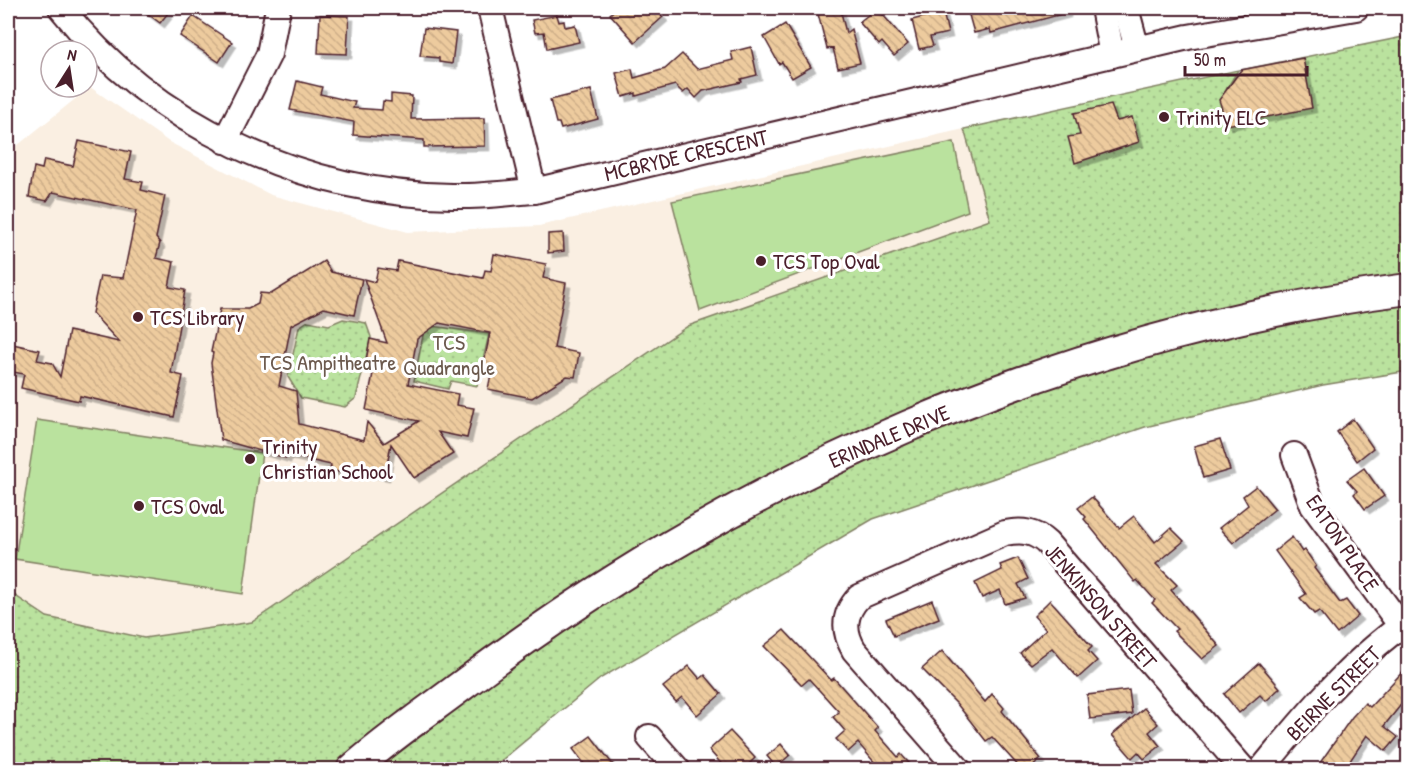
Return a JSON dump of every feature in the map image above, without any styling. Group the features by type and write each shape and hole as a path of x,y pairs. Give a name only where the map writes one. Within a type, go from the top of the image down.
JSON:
{"main road":[{"name":"ERINDALE DRIVE","path":"352,770 386,740 425,714 528,636 637,565 740,506 859,447 995,392 1096,357 1221,323 1291,308 1408,288"},
{"name":"ERINDALE DRIVE","path":"371,770 425,714"}],"street":[{"name":"MCBRYDE CRESCENT","path":"61,8 108,58 155,97 225,141 280,165 362,187 452,196 534,191 1199,35 1356,8"},
{"path":"225,141 269,54 278,8"},
{"path":"490,8 534,191"},
{"path":"1103,8 1112,55"},
{"path":"1126,8 1137,49"},
{"name":"EATON PLACE","path":"1294,455 1313,506 1405,624"},
{"name":"JENKINSON STREET","path":"958,770 854,650 847,637 846,620 852,604 859,597 1005,534 1020,531 1041,538 1047,543 1244,770"},
{"name":"BEIRNE STREET","path":"1262,770 1304,717 1341,678 1405,624"},
{"path":"649,737 678,770"}],"shaded area":[{"name":"Trinity Christian School","path":"99,93 169,142 271,195 408,232 539,226 964,129 990,220 688,326 252,622 144,638 47,617 8,591 8,153 75,99 99,99"}],"green space":[{"path":"1408,36 1408,371 1323,385 1145,427 873,519 601,678 491,769 8,769 8,591 47,617 144,638 252,622 688,326 990,220 964,129 1238,70 1226,90 1241,70"},
{"name":"TCS Top Oval","path":"954,142 968,211 700,311 672,201"},
{"name":"TCS Ampitheatre","path":"343,319 366,323 371,337 356,398 345,407 301,398 288,377 299,327 308,321 329,325"},
{"name":"TCS Quadrangle","path":"425,325 489,334 477,386 451,381 448,389 414,381"},
{"name":"TCS Oval","path":"37,420 262,453 243,594 15,559"}],"building":[{"path":"140,8 172,8 160,23"},
{"path":"617,8 654,8 663,17 635,42 610,14"},
{"path":"840,8 846,33 851,29 860,63 838,68 833,48 827,49 818,14"},
{"path":"877,8 908,44 894,56 882,42 879,45 859,22"},
{"path":"967,8 988,8 990,11 1004,8 1066,8 1066,13 991,33 990,29 974,33"},
{"path":"943,12 948,33 930,37 933,46 919,49 912,20"},
{"path":"320,15 349,16 347,54 318,53"},
{"path":"557,15 559,22 564,21 565,27 575,25 579,42 547,49 544,32 535,33 532,20"},
{"path":"193,16 232,42 219,62 180,36"},
{"path":"785,24 811,67 792,78 782,62 779,64 764,37"},
{"path":"424,28 456,32 452,64 439,62 439,58 420,56"},
{"path":"751,47 757,75 741,79 742,82 703,91 696,98 688,89 683,93 675,85 636,96 636,93 623,97 616,73 632,69 634,78 665,69 682,54 697,69 733,60 731,52"},
{"name":"Trinity ELC","path":"1303,58 1312,108 1227,125 1219,100 1241,70"},
{"path":"297,81 322,87 320,94 355,102 353,108 382,110 383,101 391,102 391,94 412,96 411,119 484,118 485,146 424,147 424,140 353,135 354,122 290,110"},
{"path":"591,90 598,119 561,129 559,123 556,123 550,100"},
{"name":"Trinity ELC","path":"1111,105 1117,121 1132,117 1139,142 1075,163 1068,137 1080,135 1074,113"},
{"path":"79,141 131,152 125,179 143,182 141,190 165,196 156,238 160,243 156,258 174,262 169,287 185,290 171,373 183,376 174,417 80,396 79,401 21,388 24,374 8,371 8,343 40,350 37,360 52,363 60,377 69,331 119,342 92,313 100,276 123,278 137,210 53,192 47,201 29,197 34,167 42,169 44,160 73,166"},
{"path":"563,233 564,251 548,253 548,234"},
{"path":"494,254 546,264 543,278 566,283 554,348 579,353 575,377 567,376 532,398 488,389 492,370 483,368 490,333 439,323 417,339 408,384 458,394 456,405 474,408 467,438 438,432 453,454 414,478 391,444 385,476 348,469 347,474 330,470 331,465 287,455 286,458 221,440 211,363 213,353 211,352 220,309 248,309 258,304 260,293 271,294 324,261 331,272 362,279 354,315 324,308 291,325 279,386 296,391 299,424 364,440 367,422 384,443 419,421 366,410 374,368 365,366 370,339 387,343 364,279 375,282 378,268 396,271 398,261 483,278 485,270 491,271"},
{"path":"1353,419 1373,448 1357,461 1337,432"},
{"path":"1220,439 1230,470 1203,478 1194,446"},
{"path":"1364,468 1384,496 1365,509 1354,494 1357,491 1347,480"},
{"path":"1256,486 1275,509 1233,543 1219,528 1248,505 1243,496"},
{"path":"1092,497 1119,528 1134,516 1155,542 1171,528 1184,541 1156,564 1177,585 1171,590 1219,646 1202,659 1174,631 1177,629 1152,603 1155,600 1137,580 1135,582 1084,519 1086,517 1078,508"},
{"path":"1292,537 1302,552 1305,550 1316,566 1314,568 1340,603 1346,600 1358,616 1337,634 1319,611 1314,614 1300,598 1306,594 1275,551"},
{"path":"1018,558 1028,579 1018,584 1025,598 1005,604 1000,590 982,598 975,583 1002,570 1000,565"},
{"path":"932,600 939,618 894,636 886,619"},
{"path":"1050,600 1092,647 1088,651 1097,661 1078,678 1052,648 1031,664 1020,653 1046,629 1034,616"},
{"path":"784,630 831,680 834,678 878,728 875,731 898,757 901,754 915,770 881,770 858,743 848,752 836,739 845,731 833,717 839,712 809,679 802,685 764,646"},
{"path":"942,651 985,702 992,694 1004,708 1002,711 1041,759 1029,770 1022,770 992,737 986,741 957,704 922,669"},
{"path":"1259,663 1280,688 1266,701 1260,695 1239,713 1224,694"},
{"path":"689,666 700,679 705,675 721,694 697,715 682,697 676,702 663,687"},
{"path":"1408,666 1408,696 1384,726 1398,737 1386,751 1367,735 1344,770 1315,770 1352,717 1365,703 1370,707"},
{"path":"1129,690 1132,714 1090,719 1087,695"},
{"path":"1144,708 1158,724 1149,732 1160,746 1144,759 1138,752 1132,758 1112,735"},
{"path":"730,731 755,758 743,770 727,770 709,750"},
{"path":"591,736 617,770 589,770 573,749"},
{"path":"781,744 790,755 776,767 767,756"}],"place":[{"name":"Trinity ELC","path":"1164,117"},
{"name":"TCS Top Oval","path":"761,261"},
{"name":"TCS Library","path":"138,317"},
{"name":"Trinity Christian School","path":"250,459"},
{"name":"TCS Oval","path":"139,506"}]}
